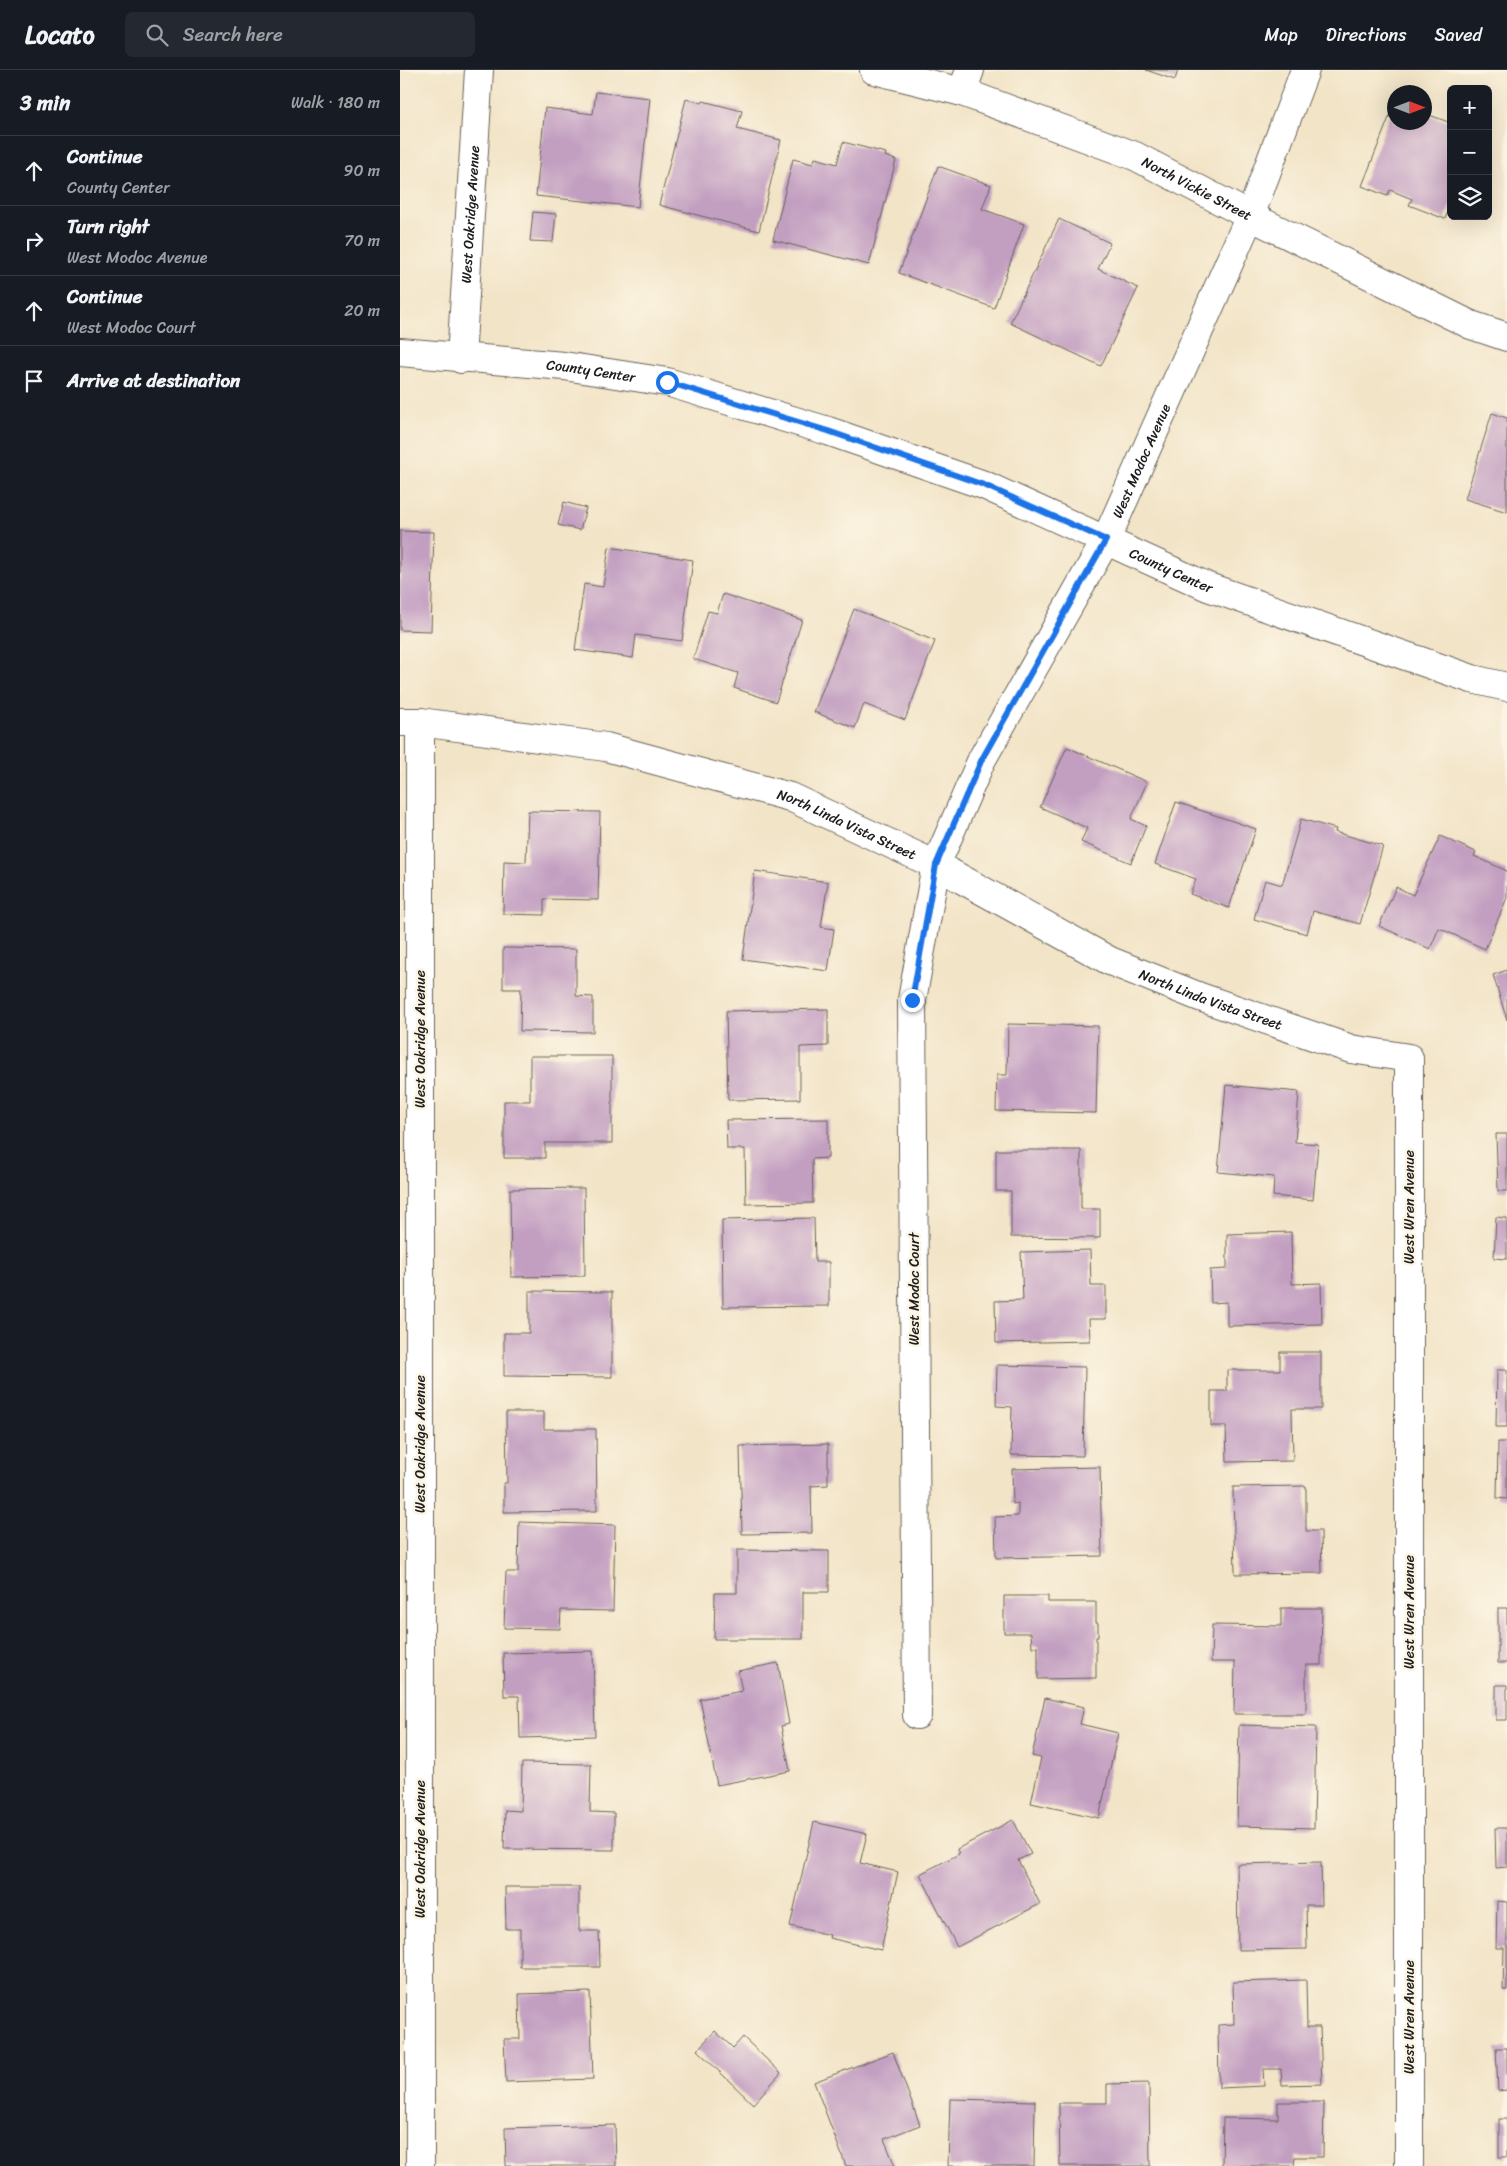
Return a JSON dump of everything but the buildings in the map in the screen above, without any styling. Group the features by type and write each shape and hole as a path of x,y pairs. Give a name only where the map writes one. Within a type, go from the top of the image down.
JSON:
{"street":[{"name":"West Oakridge Avenue","path":"461,359 479,70"},
{"name":"North Vickie Street","path":"874,70 966,81 1135,156 1250,216 1471,325 1507,337"},
{"name":"West Modoc Avenue","path":"936,865 982,759 1106,540 1250,216 1305,70"},
{"name":"County Center","path":"400,352 461,359 564,366 667,382 828,431 984,485 1208,587 1472,679 1507,687"},
{"name":"West Oakridge Avenue","path":"410,722 420,2166"},
{"name":"North Linda Vista Street","path":"410,722 606,747 790,797 936,865 1110,962 1200,998 1351,1049 1408,1058"},
{"name":"West Modoc Court","path":"917,1715 912,1000 936,865"},
{"name":"West Wren Avenue","path":"1408,1058 1408,2166"}],"route":[{"path":"667,382 828,431 984,485 1106,540 982,759 936,865 912,1000"}]}
